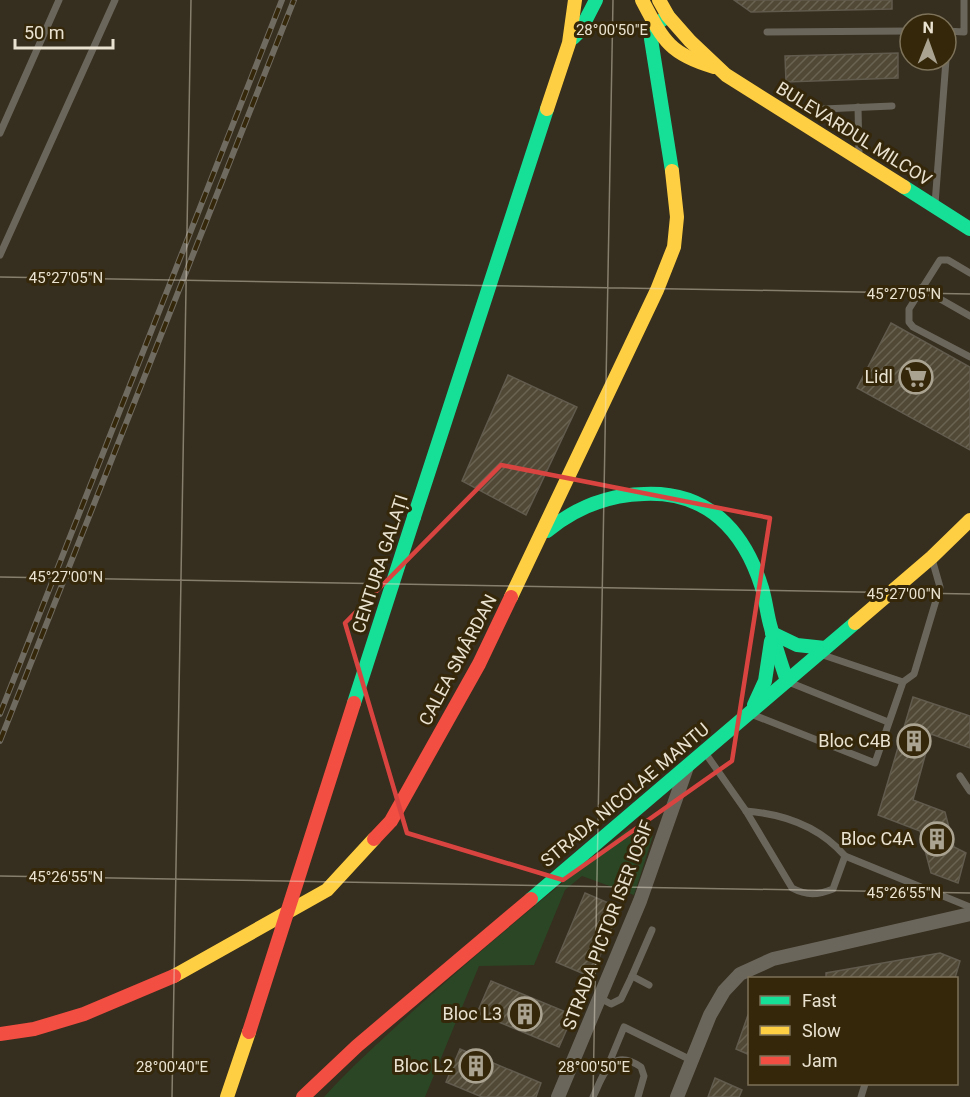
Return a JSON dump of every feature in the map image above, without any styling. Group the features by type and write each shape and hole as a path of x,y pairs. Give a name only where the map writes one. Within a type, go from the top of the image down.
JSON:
{"main road":[{"name":"CENTURA GALAȚI","path":"227,1097 569,43 575,0"},
{"name":"CENTURA GALAȚI","path":"569,43 580,31 596,0"},
{"name":"BULEVARDUL MILCOV","path":"642,0 659,20 690,41 719,69 970,229"},
{"name":"BULEVARDUL MILCOV","path":"659,0 659,20"},
{"path":"659,20 661,36 680,64"},
{"name":"CALEA SMÂRDAN","path":"0,1034 34,1029 84,1014 163,982 327,890 391,821 479,664 541,536 575,488 674,247 677,217 675,190 651,39 659,20"},
{"path":"659,88 680,64 690,41"},
{"name":"BULEVARDUL MILCOV","path":"680,64 719,69"},
{"path":"575,488 599,500"},
{"path":"541,536 569,514 599,500 652,492 674,493 695,500 713,511 732,529 751,561 759,580 787,681"},
{"name":"STRADA NICOLAE MANTU","path":"303,1097 357,1046 749,714 932,556 970,520"},
{"path":"772,633 785,642 822,651"},
{"path":"749,714 765,681 772,633"}],"street":[{"name":"STRADA PICTOR ISER IOSIF","path":"558,1097 640,901 688,765"},
{"path":"677,1097 710,1015 724,991 740,974 773,959 970,914"}],"lane":[{"path":"0,134 59,0"},
{"path":"0,255 115,0"},
{"path":"958,32 964,32 964,0"},
{"path":"768,32 898,32"},
{"path":"935,206 945,72"},
{"path":"823,109 891,105"},
{"path":"858,107 859,160"},
{"path":"970,273 948,260 939,260 909,309 909,322 913,327 970,357"},
{"path":"921,288 970,316"},
{"path":"749,714 875,763 903,682 914,674 940,587 932,556"},
{"path":"822,651 903,682"},
{"path":"787,681 888,722"},
{"path":"704,752 746,811 792,888 801,893 818,894 833,889 845,856"},
{"path":"960,776 970,791"},
{"path":"746,811 762,812 785,818 819,833 832,842 845,856 970,907"},
{"path":"600,998 611,1004 621,999 652,930"},
{"path":"632,976 649,985"},
{"path":"593,1097 624,1026 691,1060"},
{"path":"607,1068 616,1060 624,1059 641,1067 644,1076 638,1097"}],"highlighted area":[{"path":"501,465 770,518 732,761 563,880 407,833 345,623"}],"green space":[{"path":"629,828 653,836 634,895 582,876 565,890 534,965 479,966 425,1097 324,1097 372,1048 448,980"}],"building":[{"path":"734,0 892,0 892,9 751,12"},
{"path":"898,53 898,78 786,82 785,56"},
{"name":"Lidl","path":"891,323 970,367 970,450 857,388"},
{"path":"508,375 577,407 526,515 462,481"},
{"path":"913,697 970,716 970,748 931,734 913,800 945,812 954,847 966,853 958,883 931,873 920,831 878,815"},
{"path":"585,893 620,908 591,977 556,962"},
{"path":"940,953 960,961 955,977 826,977 826,973"},
{"name":"Bloc L3","path":"491,981 573,1015 559,1047 477,1013"},
{"path":"748,1015 748,1054 736,1049"},
{"name":"Bloc L2","path":"460,1049 541,1083 536,1097 482,1097 446,1082"},
{"path":"715,1078 742,1090 739,1097 708,1097"}],"railway":[{"path":"0,714 282,0"},
{"path":"0,741 294,0"}],"traffic: fast":[{"path":"573,38 580,31 596,0"},
{"path":"668,16 656,24 651,39 672,171"},
{"path":"414,517 547,109"},
{"path":"904,187 970,229"},
{"path":"547,531 580,509 604,500 630,495 666,495 686,499 704,507 720,518 745,548 762,588 774,641 787,681"},
{"path":"354,703 414,517"},
{"path":"531,899 855,623"},
{"path":"772,633 797,645 825,648"},
{"path":"754,705 765,681 771,641"}],"traffic: slow":[{"path":"547,109 569,43 575,0"},
{"path":"642,0 669,44 687,57 714,67"},
{"path":"659,0 668,16 690,41 726,75 904,187"},
{"path":"511,597 657,290 674,247 677,217 672,171"},
{"path":"855,623 932,557 970,520"},
{"path":"174,976 327,890 374,839"},
{"path":"227,1097 249,1032"}],"traffic: jam":[{"path":"374,839 391,821 479,664 511,597"},
{"path":"249,1032 354,703"},
{"path":"303,1097 357,1046 531,899"},
{"path":"0,1034 34,1029 84,1014 174,976"}],"place":[{"name":"Lidl","path":"916,377"},
{"name":"Bloc C4B","path":"914,741"},
{"name":"Bloc C4A","path":"937,839"},
{"name":"Bloc L3","path":"525,1014"},
{"name":"Bloc L2","path":"476,1066"}]}
